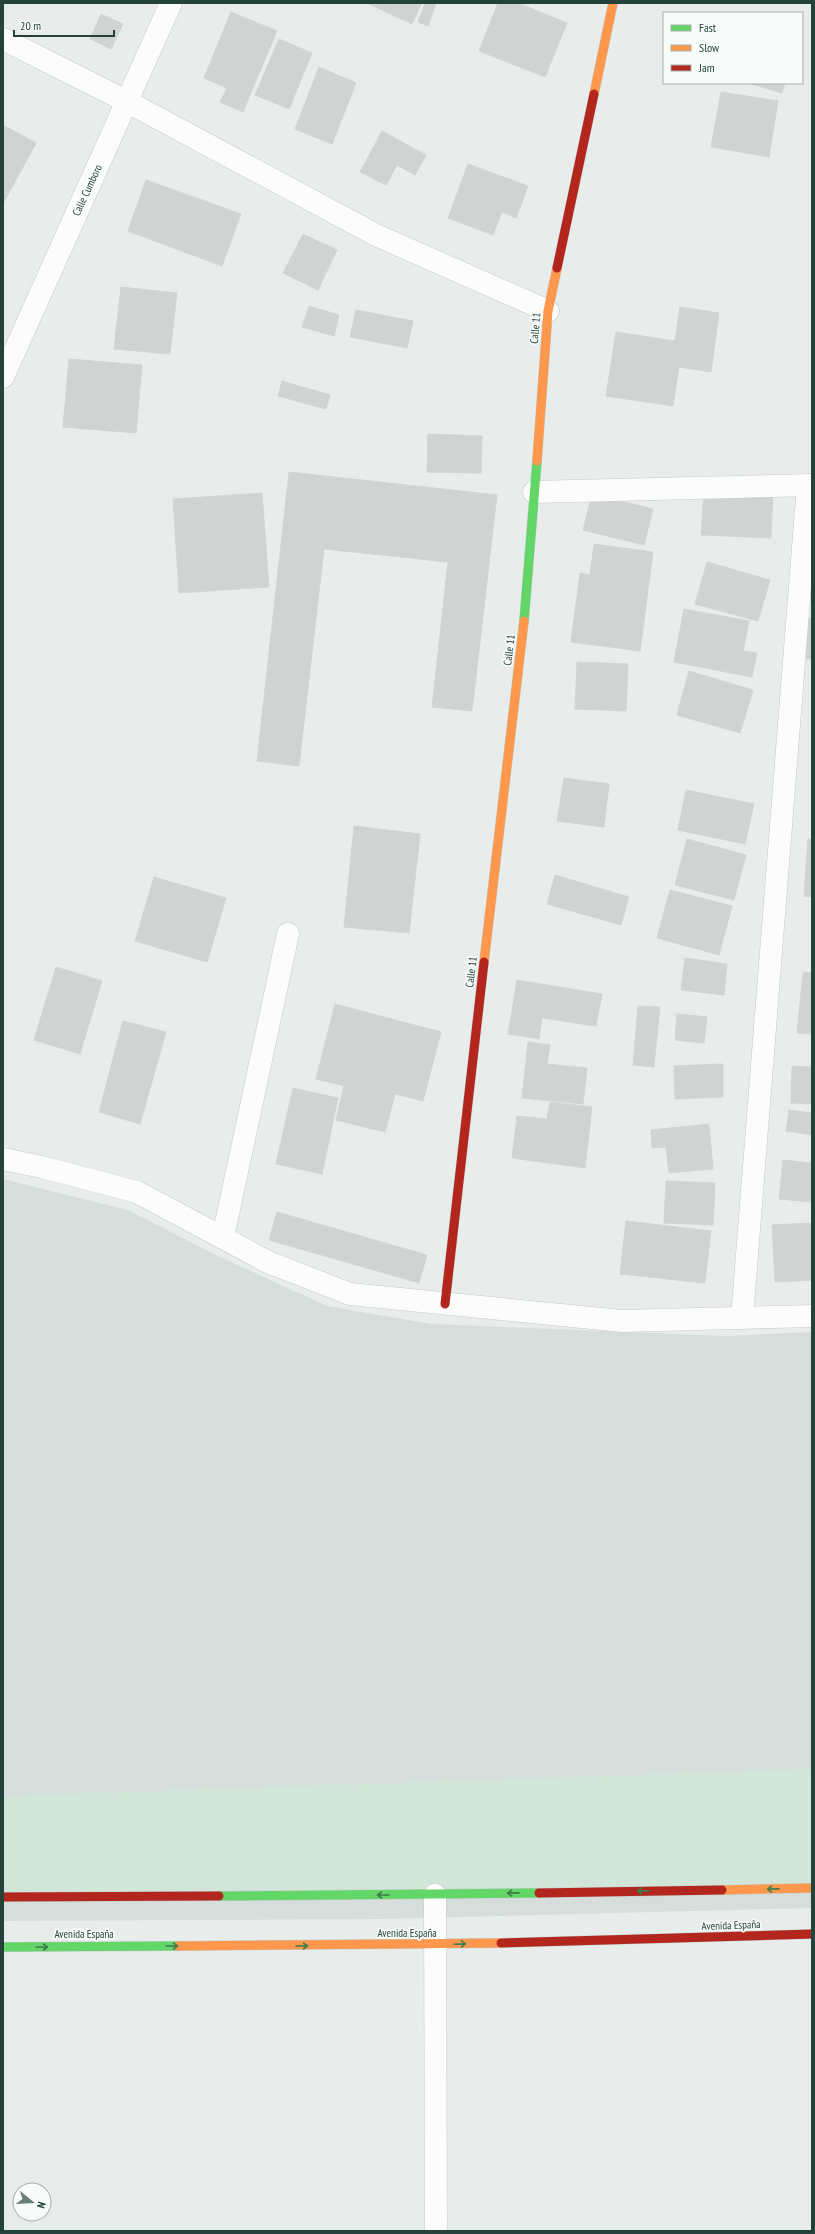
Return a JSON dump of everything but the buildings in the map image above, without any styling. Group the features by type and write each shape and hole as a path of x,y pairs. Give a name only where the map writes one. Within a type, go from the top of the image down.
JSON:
{"main road":[{"name":"Calle 11","path":"445,1304 525,610 548,311 613,3"},
{"path":"3,1897 435,1895 812,1888"},
{"name":"Avenida España","path":"3,1947 435,1945 812,1934"}],"street":[{"name":"Calle Cumboro","path":"3,377 82,198 128,102 171,3"},
{"path":"3,39 128,102 376,235 548,311"},
{"path":"534,492 810,485 742,1318"},
{"path":"223,1237 288,934"},
{"path":"3,1159 42,1167 137,1192 268,1262 350,1294 622,1321 812,1316"},
{"path":"435,1895 436,2231"}],"shaded area":[{"path":"3,1179 128,1210 214,1254 327,1306 432,1324 726,1336 812,1332 812,1908 386,1919 3,1921"}],"green space":[{"path":"812,1769 812,1887 3,1896 3,1796"}],"traffic: fast":[{"path":"524,621 537,461"},
{"path":"219,1896 539,1893"},
{"path":"3,1947 178,1946"}],"traffic: slow":[{"path":"594,94 613,3"},
{"path":"537,461 548,311 557,268"},
{"path":"484,962 524,621"},
{"path":"722,1890 812,1888"},
{"path":"178,1946 501,1943"}],"traffic: jam":[{"path":"557,268 594,94"},
{"path":"445,1304 484,962"},
{"path":"539,1893 722,1890"},
{"path":"3,1897 219,1896"},
{"path":"501,1943 812,1934"}]}
